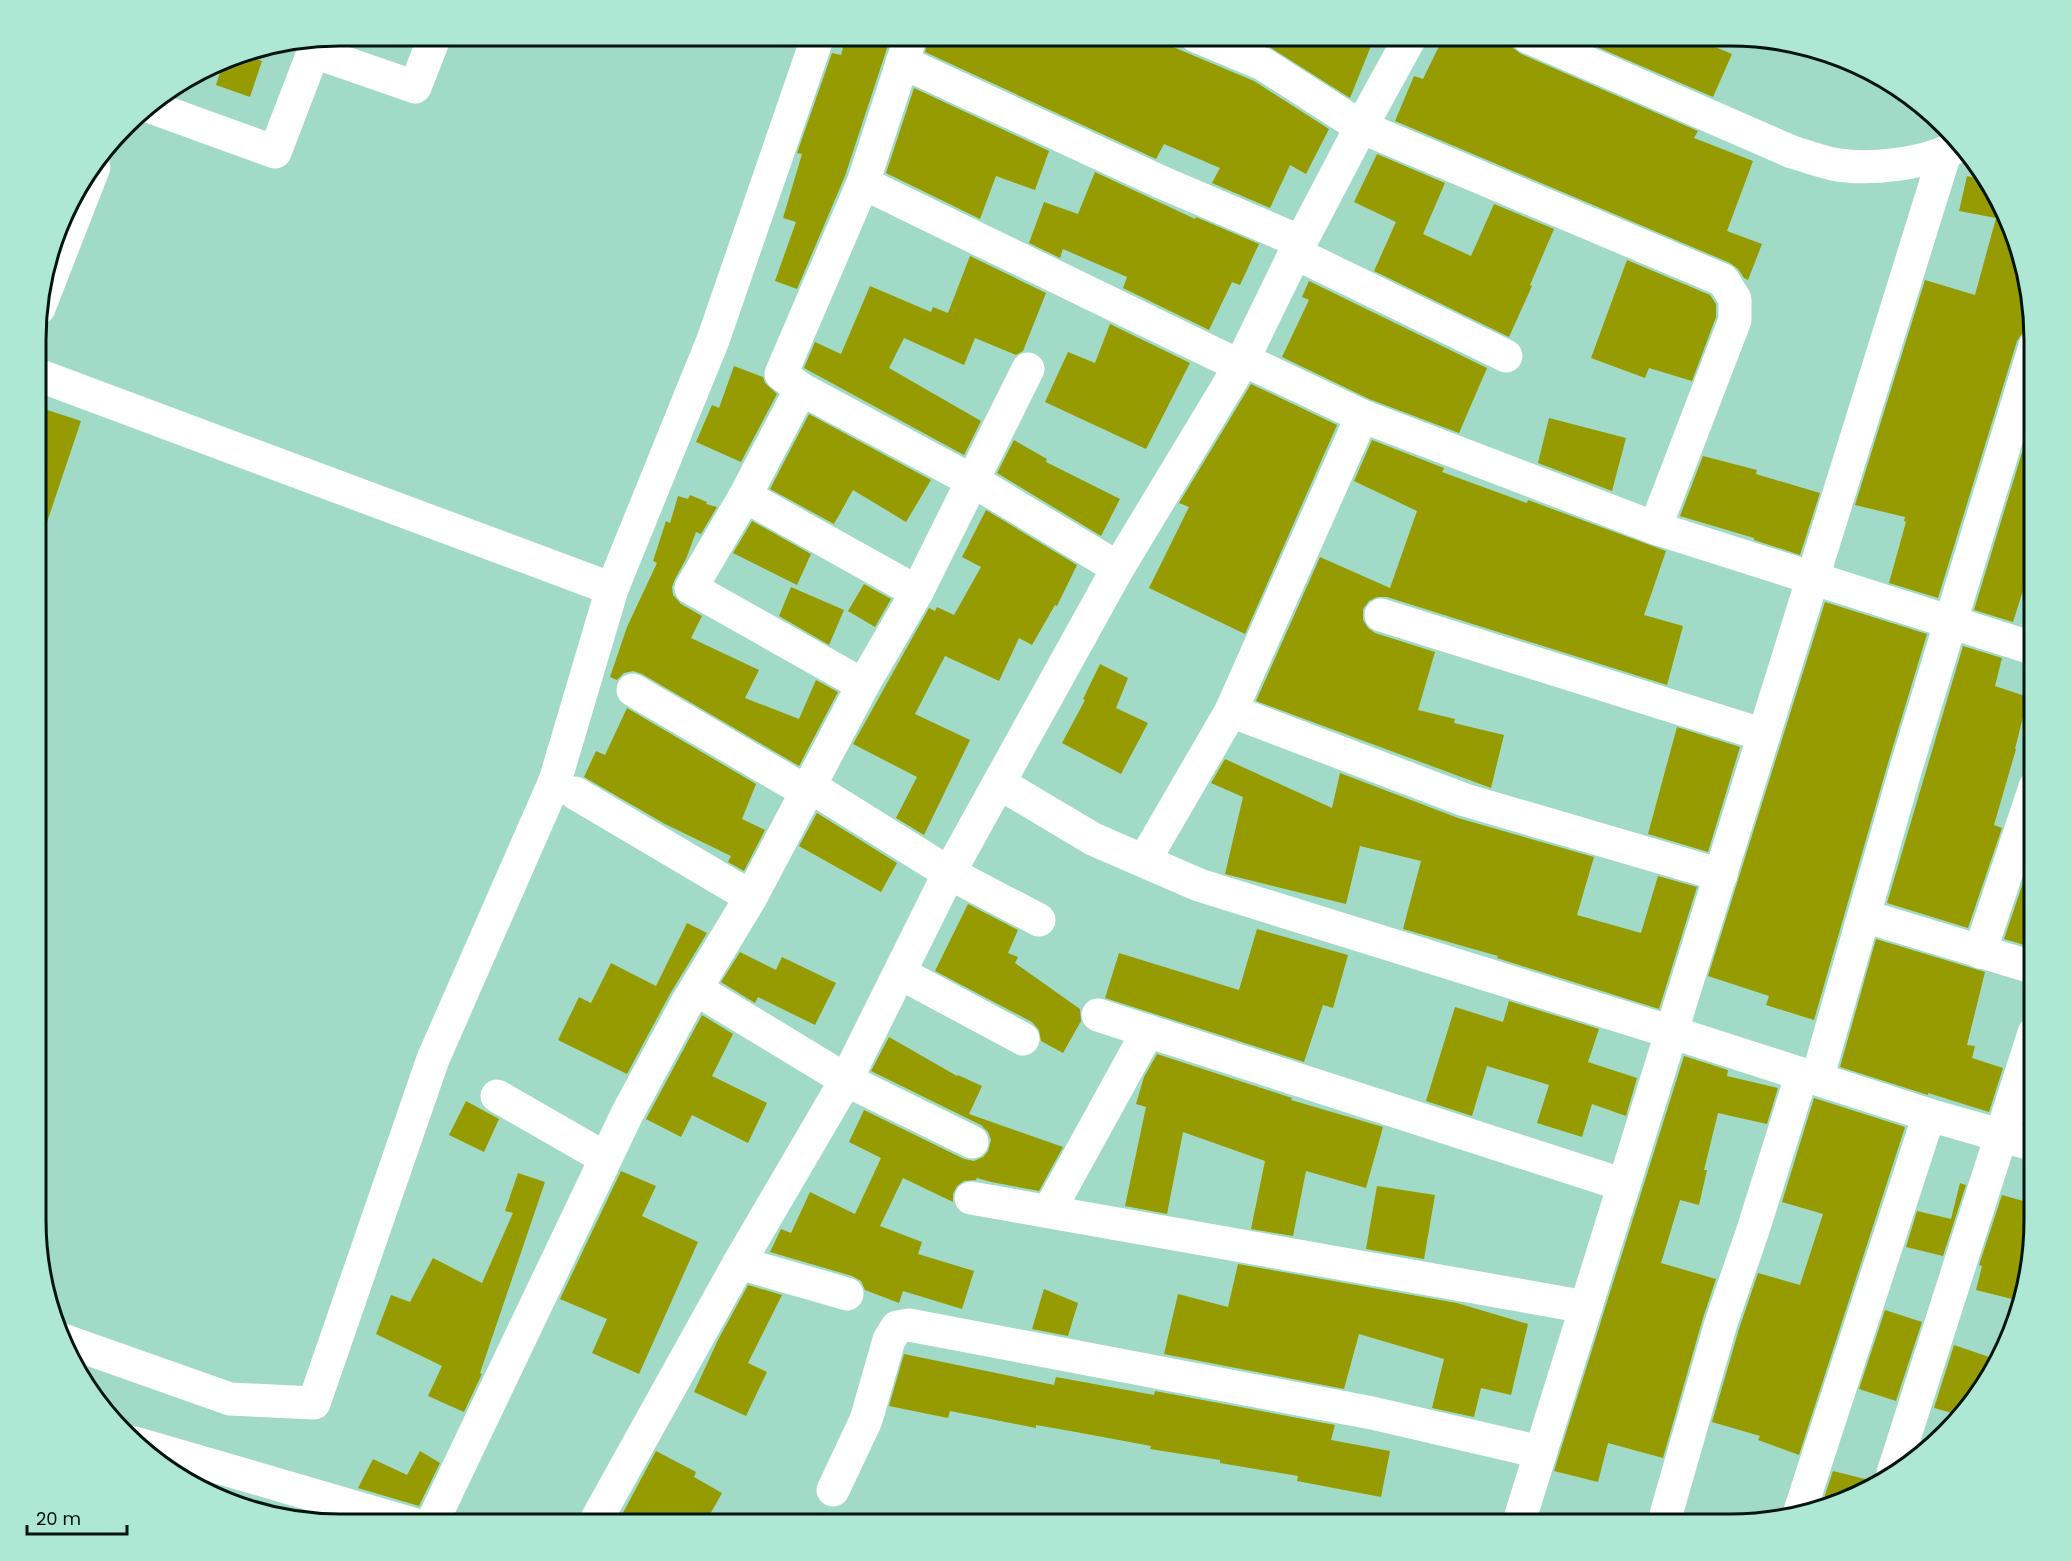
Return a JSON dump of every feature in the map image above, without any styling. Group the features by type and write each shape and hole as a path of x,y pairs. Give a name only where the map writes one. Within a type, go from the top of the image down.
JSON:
{"street":[{"path":"319,47 415,87 431,46"},
{"path":"74,1344 230,1399 314,1403 433,1059 555,781 612,589 713,340 815,46"},
{"path":"1220,46 1263,64 1361,127 1723,280 1735,299 1735,320 1655,528"},
{"path":"600,1514 739,1263 846,1080 949,873 1118,568 1241,363 1298,248 1406,46"},
{"path":"1548,46 1792,153 1835,164 1889,166 1951,149"},
{"path":"158,110 275,152 315,48"},
{"path":"1118,568 973,482 801,389 781,374 863,183 906,49 1161,182 1298,248 1506,356"},
{"path":"1521,1514 1813,578 1951,149"},
{"path":"863,183 1241,363 1362,416 1655,528 2024,646"},
{"path":"59,257 78,208"},
{"path":"430,1514 627,1114 696,989 751,897 863,685 917,592 1028,369"},
{"path":"46,378 612,589"},
{"path":"1666,1514 1721,1323 1810,1076 1864,916 1906,768 2024,383"},
{"path":"801,389 745,496 691,588 863,685"},
{"path":"1144,861 1231,711 1362,416"},
{"path":"745,496 917,592"},
{"path":"1381,615 1764,735"},
{"path":"633,690 807,792 819,792 949,873 1039,920"},
{"path":"1231,711 1465,800 1721,875"},
{"path":"999,783 1093,839 1199,885 1929,1115 2024,1142"},
{"path":"575,793 751,897"},
{"path":"1980,952 2024,820"},
{"path":"1864,916 2024,965"},
{"path":"900,973 1023,1039"},
{"path":"696,989 846,1080 972,1142"},
{"path":"1098,1015 1624,1185"},
{"path":"1049,1212 1148,1031"},
{"path":"1896,1464 2024,1063"},
{"path":"497,1096 605,1158"},
{"path":"1802,1505 1929,1115"},
{"path":"971,1198 1586,1307"},
{"path":"739,1263 847,1294"},
{"path":"833,1490 866,1420 889,1340 897,1327 909,1325 1372,1413 1540,1452"},
{"path":"155,1448 389,1514"}],"building":[{"path":"843,46 888,46 845,176 797,289 775,281 796,222 783,218 802,154 797,153 832,53 841,55"},
{"path":"926,46 1171,46 1254,81 1329,129 1306,174 1290,165 1270,208 1212,183 1220,168 1164,144 1156,159 925,52"},
{"path":"1268,46 1371,46 1350,98"},
{"path":"1439,46 1512,46 1521,54 1698,131 1694,138 1753,161 1727,231 1762,244 1748,280 1730,263 1395,121 1414,76 1423,79"},
{"path":"1595,46 1713,46 1732,54 1713,97"},
{"path":"256,59 262,61 250,97 216,85 220,73"},
{"path":"914,88 1049,151 1035,190 996,176 980,219 886,173"},
{"path":"1377,154 1445,183 1423,234 1471,256 1494,204 1554,229 1509,337 1374,271 1396,222 1354,202"},
{"path":"1095,172 1195,219 1196,217 1259,244 1240,285 1232,282 1209,330 1123,288 1127,277 1063,249 1060,258 1029,243 1044,202 1078,214"},
{"path":"1967,176 1976,178 1994,210 2009,246 2019,283 2024,332 2017,341 1938,598 1889,583 1906,522 1905,517 1855,505 1925,280 1975,295 1996,218 1959,211"},
{"path":"970,256 1046,293 1023,351 1016,355 975,338 964,365 904,338 889,368 981,421 964,455 804,368 815,342 841,354 870,286 931,312 933,307 948,313"},
{"path":"1627,260 1710,295 1716,304 1716,317 1692,381 1649,368 1645,378 1591,358"},
{"path":"1309,281 1487,368 1459,433 1369,399 1282,357 1309,300 1302,297"},
{"path":"1110,324 1190,363 1146,449 1045,402 1068,352 1095,363"},
{"path":"734,366 763,377 765,383 777,394 741,462 696,442 712,405 719,408"},
{"path":"1251,384 1337,425 1245,634 1149,588 1189,507 1179,503"},
{"path":"46,410 81,421 46,525"},
{"path":"809,414 931,480 906,522 853,490 834,524 770,489"},
{"path":"1549,418 1626,438 1612,491 1538,463"},
{"path":"1014,440 1047,459 1046,462 1120,499 1101,536 997,473"},
{"path":"1372,440 1444,468 1442,472 1527,503 1528,500 1666,551 1644,615 1683,626 1667,685 1387,597 1377,597 1369,601 1363,609 1363,620 1368,628 1375,633 1435,652 1418,710 1455,719 1454,723 1504,735 1491,788 1256,701 1320,557 1390,588 1417,511 1354,481"},
{"path":"2024,446 2024,587 2013,622 1974,610"},
{"path":"1703,456 1757,470 1756,474 1820,493 1800,555 1754,540 1754,538 1680,516"},
{"path":"690,495 717,507 701,534 696,532 672,587 673,595 681,604 702,616 691,638 759,670 745,698 799,719 816,680 838,692 799,766 642,674 633,671 624,673 617,680 610,677 627,627 657,563 653,561 666,521 670,523 678,496 688,499"},
{"path":"986,510 1077,565 1057,606 1055,605 1032,645 1019,638 999,681 945,656 915,714 970,740 924,835 896,818 917,777 853,744 929,608 935,611 937,607 954,615 981,567 962,557"},
{"path":"752,521 811,554 797,585 733,553"},
{"path":"864,584 891,599 875,627 848,611"},
{"path":"791,587 844,610 829,645 779,616"},
{"path":"1825,602 1927,634 1814,1020 1766,1005 1769,996 1708,976"},
{"path":"1963,646 2002,658 1995,686 2024,696 2024,713 1994,825 2002,828 1968,928 1887,903"},
{"path":"1100,664 1128,678 1116,708 1148,723 1121,774 1062,743 1085,700 1083,699"},
{"path":"627,708 756,784 742,819 765,830 744,871 728,862 731,856 665,824 584,777 596,751 605,755"},
{"path":"1677,727 1740,747 1708,852 1648,834"},
{"path":"1225,759 1332,808 1340,773 1458,818 1594,857 1577,915 1641,933 1658,876 1697,887 1659,1009 1497,958 1498,956 1403,929 1421,861 1360,846 1346,904 1225,874 1243,797 1211,783"},
{"path":"817,813 897,863 881,892 799,846"},
{"path":"2024,880 2024,945 2004,939"},
{"path":"968,904 1018,930 1008,953 1018,957 1015,963 1080,1009 1081,1021 1063,1053 1041,1041 1039,1030 1032,1022 935,971"},
{"path":"687,923 707,933 670,994 627,1074 558,1040 579,997 591,1003 611,963 656,986"},
{"path":"1257,929 1348,955 1333,1008 1323,1005 1304,1062 1105,998 1119,953 1239,990"},
{"path":"1876,939 1985,972 1967,1045 1975,1046 1972,1058 2003,1068 1989,1112 1840,1067"},
{"path":"740,952 776,970 782,957 836,983 815,1025 758,997 755,1003 721,982"},
{"path":"1509,1001 1599,1029 1588,1062 1637,1078 1626,1116 1592,1104 1582,1137 1537,1123 1549,1085 1487,1066 1472,1116 1426,1101 1455,1007 1503,1022"},
{"path":"702,1015 733,1034 712,1076 767,1103 748,1143 692,1115 681,1137 646,1119"},
{"path":"889,1037 957,1076 982,1086 969,1114 1063,1147 1039,1191 977,1178 964,1181 957,1186 953,1194 953,1202 903,1178 880,1226 922,1242 918,1254 974,1271 962,1309 903,1291 899,1303 865,1290 861,1281 852,1276 770,1252 781,1229 791,1233 810,1192 855,1214 881,1158 849,1142 864,1110 964,1159 974,1161 983,1157 988,1151 991,1140 988,1132 981,1125 871,1071"},
{"path":"1157,1054 1292,1098 1291,1100 1383,1127 1366,1188 1306,1171 1293,1236 1251,1229 1265,1161 1183,1132 1167,1214 1125,1206 1146,1107 1136,1104 1144,1077"},
{"path":"1684,1056 1728,1070 1727,1076 1778,1088 1767,1124 1718,1113 1704,1170 1707,1170 1699,1205 1680,1200 1661,1263 1716,1279 1663,1458 1608,1443 1598,1482 1554,1471"},
{"path":"1814,1098 1905,1127 1799,1455 1758,1440 1760,1436 1712,1422 1758,1273 1800,1285 1823,1214 1782,1202"},
{"path":"466,1101 499,1119 484,1152 449,1135"},
{"path":"621,1171 656,1186 642,1216 698,1242 639,1374 592,1353 607,1319 560,1299"},
{"path":"518,1173 545,1182 480,1373 482,1374 464,1412 428,1396 442,1366 376,1334 391,1295 410,1302 433,1258 482,1283 513,1213 505,1211"},
{"path":"1960,1183 1966,1185 1943,1256 1906,1247 1917,1211 1951,1219"},
{"path":"1377,1186 1435,1195 1424,1259 1366,1249"},
{"path":"2002,1195 2024,1201 2022,1259 2013,1299 1976,1290 1982,1266 1979,1265"},
{"path":"1238,1264 1457,1303 1528,1324 1511,1395 1481,1388 1474,1417 1432,1408 1444,1359 1359,1334 1344,1389 1164,1354 1178,1294 1228,1307"},
{"path":"748,1285 782,1295 748,1363 767,1372 746,1416 694,1392 718,1340"},
{"path":"1044,1289 1078,1303 1068,1336 1032,1329"},
{"path":"1885,1310 1922,1322 1896,1401 1859,1389"},
{"path":"1954,1345 1991,1357 1975,1384 1953,1413 1934,1408"},
{"path":"904,1354 1054,1385 1056,1377 1154,1395 1155,1391 1335,1425 1331,1440 1390,1451 1381,1497 1297,1481 1298,1476 1220,1463 1220,1460 1150,1449 1151,1446 1076,1432 1036,1425 1036,1428 950,1411 948,1418 889,1406"},
{"path":"420,1451 440,1463 419,1506 358,1488 373,1459 407,1475"},
{"path":"656,1451 696,1472 694,1477 722,1493 710,1514 622,1514"},
{"path":"1833,1471 1869,1480 1843,1492 1824,1499"}]}
